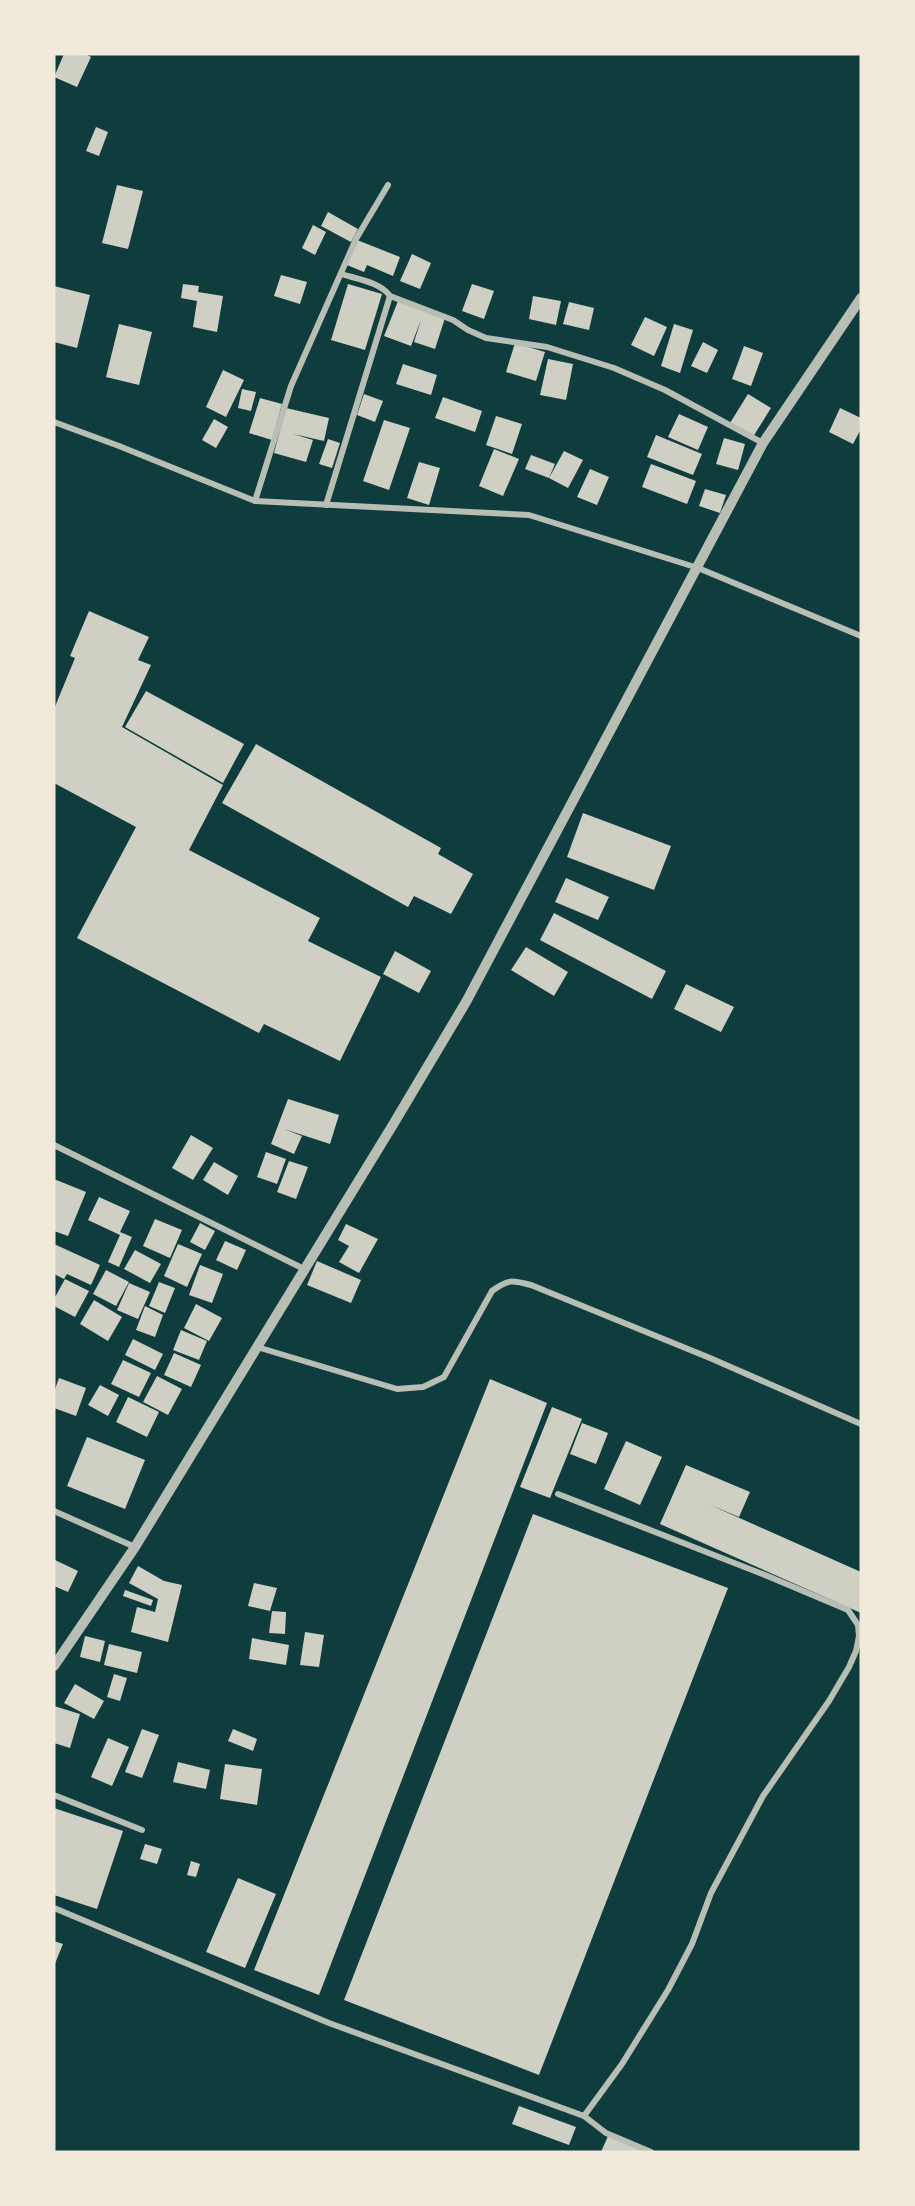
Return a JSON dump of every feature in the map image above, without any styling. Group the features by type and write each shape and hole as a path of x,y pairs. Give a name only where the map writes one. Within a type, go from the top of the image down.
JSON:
{"street":[{"path":"255,501 291,386 356,238 388,185"},
{"path":"340,274 378,286 386,290 390,296 453,320 486,338 547,347 614,368 665,390 763,443"},
{"path":"326,505 390,296"},
{"path":"54,1666 135,1547 466,1002 763,443 861,298"},
{"path":"54,422 255,501 529,515 698,568 861,636"},
{"path":"54,1145 304,1269"},
{"path":"256,1347 397,1389 423,1387 444,1377 492,1290 512,1280 699,1353 861,1424"},
{"path":"558,1494 848,1610 858,1625 859,1636 853,1659 829,1701 763,1796 711,1893 692,1944 668,1990 622,2064 584,2116"},
{"path":"54,1511 135,1547"},
{"path":"54,1795 142,1830"},
{"path":"54,1908 320,2019 584,2116 606,2133 651,2152"}],"building":[{"path":"64,54 85,54 91,57 77,87 54,77"},
{"path":"96,127 108,132 99,156 86,151"},
{"path":"117,185 143,191 128,249 102,243"},
{"path":"328,212 358,229 351,242 321,226"},
{"path":"313,225 326,232 315,255 302,248"},
{"path":"357,240 400,257 393,276 367,265 364,272 347,265"},
{"path":"412,254 431,263 420,289 400,281"},
{"path":"281,275 307,282 300,304 274,296"},
{"path":"183,284 199,286 198,292 223,296 217,332 193,327 197,301 181,298"},
{"path":"348,284 382,294 365,350 331,340"},
{"path":"472,284 494,291 484,319 462,311"},
{"path":"54,286 90,295 77,348 54,342"},
{"path":"533,296 561,301 556,325 529,319"},
{"path":"398,301 445,318 435,349 414,342 421,320 411,346 384,336"},
{"path":"569,302 594,308 589,330 563,324"},
{"path":"645,317 667,327 654,356 631,345"},
{"path":"119,324 152,332 139,385 106,377"},
{"path":"674,324 693,330 680,373 661,366"},
{"path":"703,342 718,350 707,373 691,366"},
{"path":"515,343 545,352 536,381 506,372"},
{"path":"744,346 763,353 751,386 732,379"},
{"path":"548,359 573,364 566,400 540,395"},
{"path":"403,364 437,375 431,395 396,384"},
{"path":"223,370 244,380 226,417 206,407"},
{"path":"242,389 256,392 251,411 238,408"},
{"path":"364,394 383,401 375,422 357,415"},
{"path":"748,394 771,408 753,437 730,423"},
{"path":"443,397 482,411 475,432 435,418"},
{"path":"260,398 282,404 272,440 249,433"},
{"path":"286,408 329,418 324,441 293,434 313,440 306,462 274,453"},
{"path":"840,408 861,418 861,429 853,444 829,432"},
{"path":"679,414 708,427 698,450 668,437"},
{"path":"496,416 522,424 512,454 486,445"},
{"path":"214,419 228,427 216,448 202,440"},
{"path":"384,420 410,428 389,490 363,481"},
{"path":"656,435 702,454 693,475 647,457"},
{"path":"724,438 745,444 738,470 716,464"},
{"path":"328,439 340,443 332,468 319,464"},
{"path":"494,449 519,459 503,496 479,486"},
{"path":"564,451 583,460 568,488 549,478"},
{"path":"531,455 555,464 549,478 525,469"},
{"path":"419,462 440,468 429,505 407,498"},
{"path":"651,464 696,481 687,504 642,487"},
{"path":"590,469 609,477 597,505 577,497"},
{"path":"705,489 726,495 720,513 699,506"},
{"path":"89,611 149,637 138,660 151,665 122,727 223,785 189,850 320,918 308,941 381,977 340,1061 264,1024 259,1033 77,938 136,827 54,783 54,709 75,658 70,656"},
{"path":"146,691 244,744 223,783 125,727"},
{"path":"256,744 441,848 438,854 473,874 451,914 414,896 408,907 222,803"},
{"path":"583,813 671,846 654,890 567,857"},
{"path":"566,878 609,897 598,920 555,902"},
{"path":"554,913 666,971 652,999 540,940"},
{"path":"526,947 568,972 554,996 511,970"},
{"path":"395,951 431,971 419,993 383,974"},
{"path":"686,984 734,1007 721,1032 674,1009"},
{"path":"288,1099 339,1115 330,1144 284,1129 302,1136 294,1154 271,1144"},
{"path":"191,1135 213,1148 193,1180 172,1168"},
{"path":"266,1152 286,1159 277,1184 257,1177"},
{"path":"289,1161 308,1167 296,1199 277,1192"},
{"path":"214,1162 238,1176 228,1195 203,1180"},
{"path":"54,1179 86,1192 68,1236 54,1231"},
{"path":"99,1197 130,1211 120,1232 132,1237 119,1267 108,1262 120,1235 88,1220"},
{"path":"155,1219 182,1230 170,1258 143,1246"},
{"path":"200,1223 215,1231 205,1250 190,1242"},
{"path":"346,1224 378,1239 359,1273 339,1262 349,1246 338,1240"},
{"path":"225,1241 246,1250 237,1270 216,1260"},
{"path":"54,1244 100,1265 91,1285 67,1274 64,1279 54,1274"},
{"path":"178,1244 202,1254 187,1287 164,1276"},
{"path":"135,1250 161,1264 150,1283 124,1269"},
{"path":"317,1261 361,1280 351,1303 307,1285"},
{"path":"200,1265 223,1274 212,1303 189,1295"},
{"path":"106,1270 129,1282 116,1306 93,1294"},
{"path":"65,1279 89,1291 75,1317 54,1306 54,1299"},
{"path":"159,1282 175,1288 165,1313 149,1306"},
{"path":"129,1283 150,1292 138,1319 117,1310"},
{"path":"94,1300 122,1317 108,1341 80,1324"},
{"path":"196,1304 222,1318 209,1341 184,1328"},
{"path":"145,1306 163,1315 155,1337 136,1330"},
{"path":"181,1330 207,1341 199,1360 173,1350"},
{"path":"133,1339 163,1354 155,1370 125,1355"},
{"path":"174,1353 201,1365 191,1387 164,1375"},
{"path":"123,1360 151,1373 139,1397 111,1384"},
{"path":"157,1376 182,1389 168,1415 143,1402"},
{"path":"59,1378 86,1388 76,1416 54,1408 54,1392"},
{"path":"490,1379 547,1403 319,1995 254,1970"},
{"path":"100,1385 119,1395 108,1416 88,1405"},
{"path":"128,1397 159,1412 147,1437 116,1422"},
{"path":"552,1407 582,1419 550,1498 520,1487"},
{"path":"582,1423 608,1433 596,1464 570,1454"},
{"path":"87,1437 145,1460 125,1509 67,1486"},
{"path":"626,1441 662,1457 640,1505 604,1489"},
{"path":"686,1465 750,1492 739,1517 708,1504 861,1572 861,1613 660,1524"},
{"path":"533,1514 728,1588 539,2075 344,2000"},
{"path":"55,1560 78,1571 68,1592 54,1586"},
{"path":"138,1566 164,1581 182,1585 168,1642 131,1632 137,1607 155,1612 158,1599 129,1583"},
{"path":"254,1583 277,1588 270,1611 248,1606"},
{"path":"125,1590 153,1600 151,1606 123,1596"},
{"path":"272,1611 286,1612 285,1634 269,1633"},
{"path":"305,1632 324,1635 319,1667 300,1665"},
{"path":"85,1636 105,1641 100,1662 80,1657"},
{"path":"252,1638 289,1645 286,1665 249,1659"},
{"path":"109,1644 142,1652 137,1673 104,1665"},
{"path":"114,1674 127,1678 120,1701 107,1697"},
{"path":"75,1684 104,1701 94,1719 64,1703"},
{"path":"54,1706 80,1714 70,1748 54,1743"},
{"path":"142,1729 159,1735 142,1778 125,1772"},
{"path":"233,1729 257,1739 253,1751 228,1741"},
{"path":"108,1738 129,1747 112,1786 91,1777"},
{"path":"178,1762 210,1770 206,1789 173,1782"},
{"path":"225,1764 262,1769 257,1805 220,1799"},
{"path":"54,1808 123,1831 97,1909 54,1895"},
{"path":"145,1844 162,1849 157,1864 140,1859"},
{"path":"191,1861 200,1864 196,1877 187,1875"},
{"path":"238,1878 276,1894 245,1968 206,1952"},
{"path":"54,1941 63,1944 54,1966"},
{"path":"519,2106 576,2127 569,2145 512,2124"},
{"path":"608,2136 647,2152 601,2152"}]}
